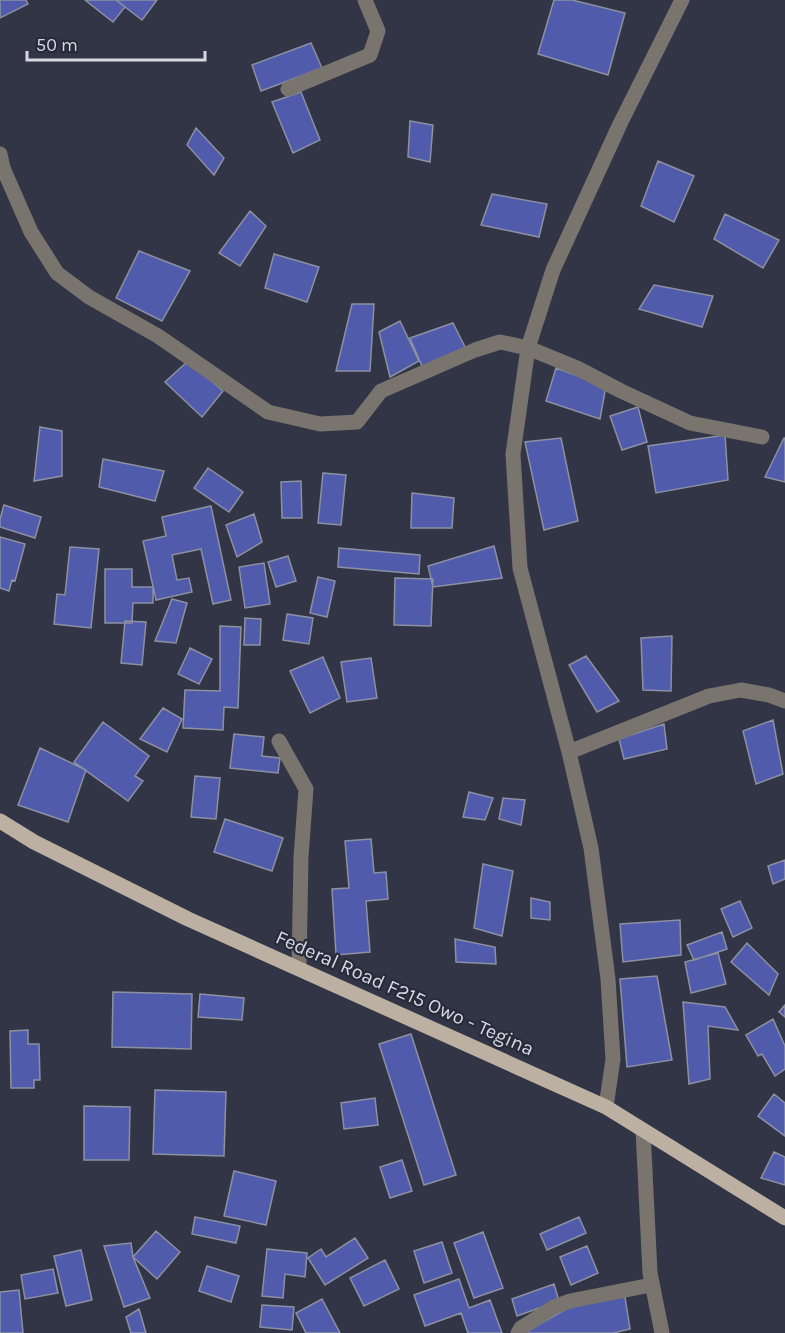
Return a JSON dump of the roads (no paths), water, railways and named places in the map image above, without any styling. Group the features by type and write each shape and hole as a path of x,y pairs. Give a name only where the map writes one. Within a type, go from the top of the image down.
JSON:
{"main road":[{"name":"Federal Road F215 Owo - Tegina","path":"0,821 34,842 178,914 606,1107 785,1218"}],"street":[{"path":"606,1107 613,1059 608,979 591,848 569,753 520,568 513,454 528,348 553,270 620,124 682,0"},
{"path":"288,88 370,55 378,31 370,1"},
{"path":"0,154 3,168 31,232 57,273 89,297 158,336 268,412 320,424 357,422 381,392 475,350 500,342 528,348 577,368 690,423 762,437"},
{"path":"569,753 709,696 741,690 769,695 785,701"},
{"path":"279,741 306,789 301,857 299,967"},
{"path":"643,1130 651,1285 662,1333"},
{"path":"518,1333 521,1328 554,1307 570,1301 651,1285"}]}
